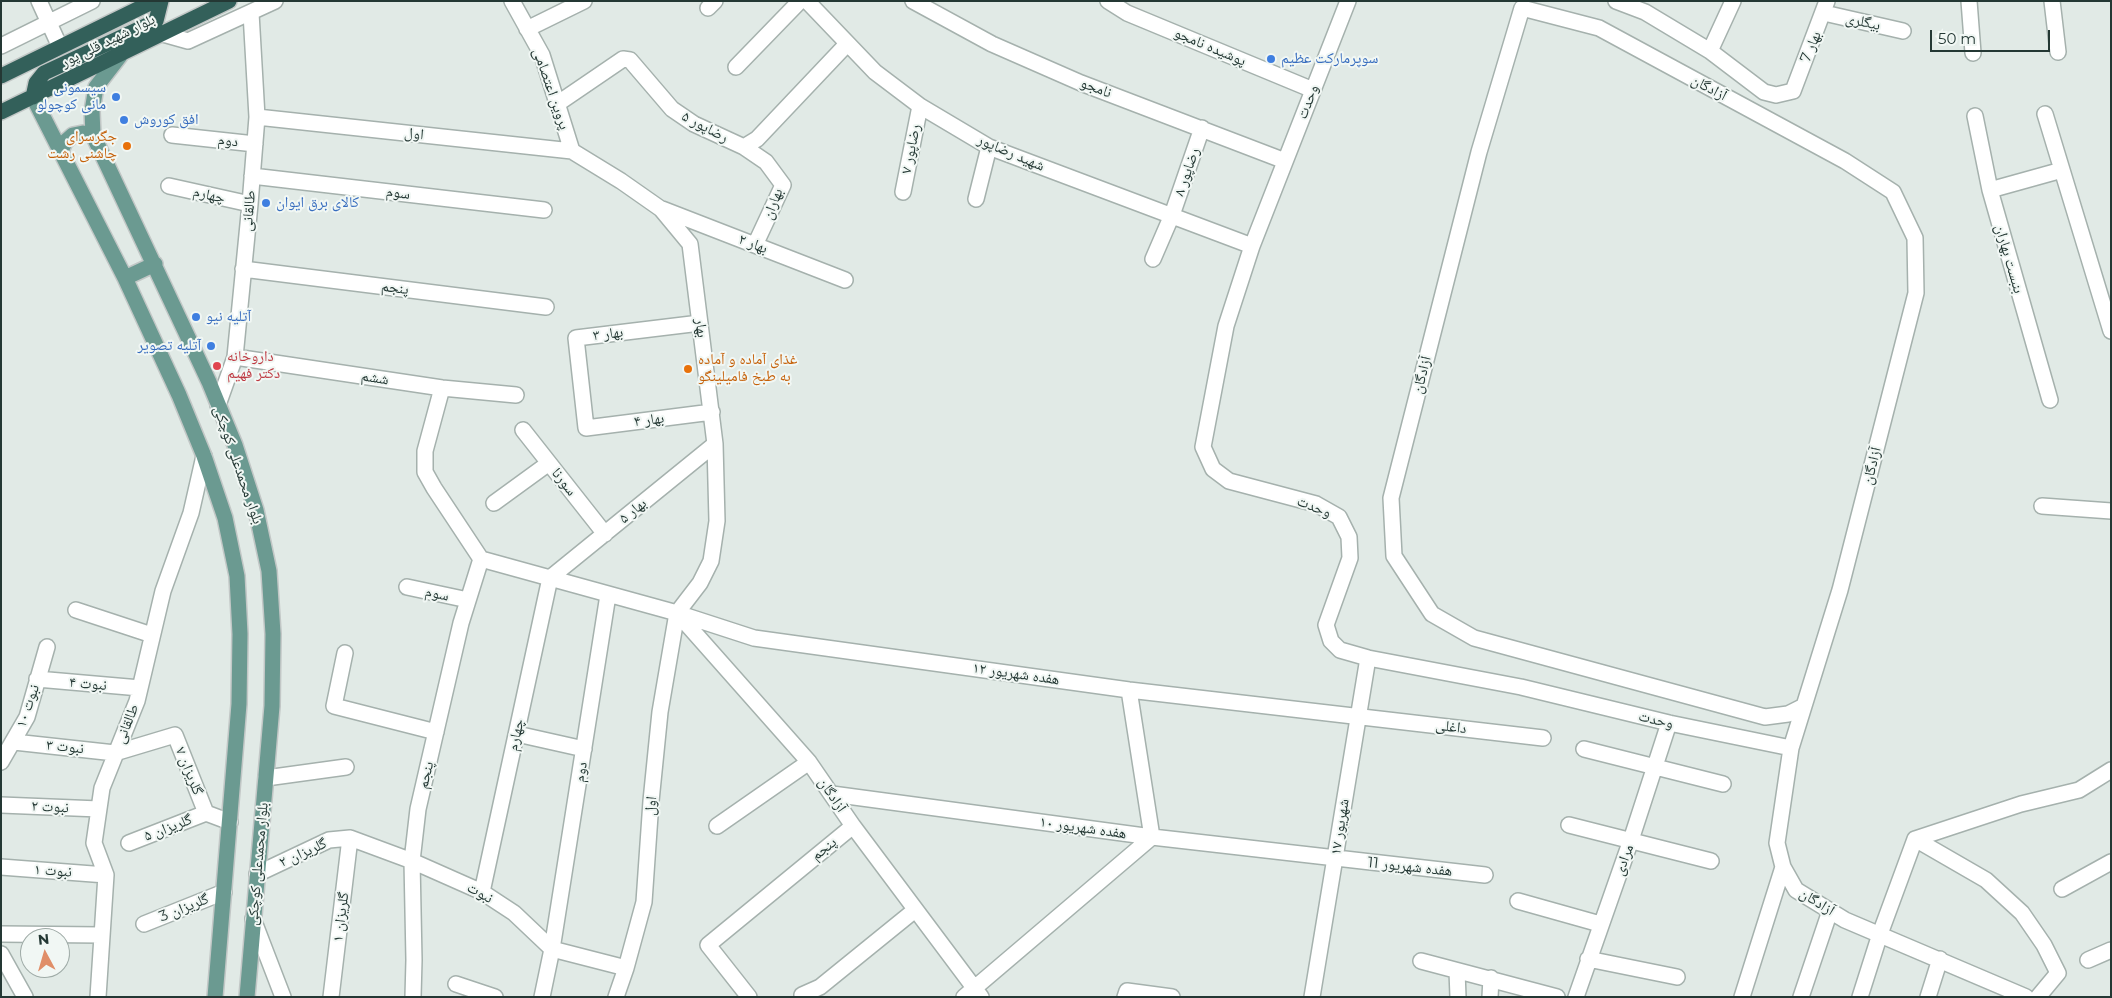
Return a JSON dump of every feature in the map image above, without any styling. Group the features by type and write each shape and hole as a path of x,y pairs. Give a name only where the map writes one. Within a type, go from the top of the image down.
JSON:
{"highway":[{"name":"بلوار شهید قلی پور","path":"1,76 154,1"},
{"path":"32,97 36,83 44,74 156,20 161,1"},
{"name":"بلوار شهید قلی پور","path":"1,112 120,56 229,1"}],"main road":[{"name":"بلوار محمدعلی کوچکی","path":"120,56 96,87 92,111 93,135 155,264 235,445 256,510 269,572 273,634 272,706 247,997"},
{"name":"بلوار محمدعلی کوچکی","path":"32,97 125,278 179,395 204,456 225,518 236,576 240,634 239,704 215,997"},
{"path":"61,151 65,142 74,135 83,133 93,135"},
{"path":"125,278 155,264"}],"street":[{"path":"39,1 60,47"},
{"path":"1,46 92,1"},
{"path":"163,34 188,41 251,14 275,1"},
{"name":"پروین اعتصامی","path":"512,1 542,55 572,151"},
{"path":"527,29 584,1"},
{"path":"736,67 800,1"},
{"name":"شهید رضاپور","path":"807,1 874,72 920,106 989,147 1252,246"},
{"name":"نامجو","path":"913,1 1001,48 1081,83 1285,160"},
{"name":"پوشیده نامجو","path":"1108,1 1128,13 1313,90"},
{"name":"وحدت","path":"1348,1 1252,246 1226,326 1202,447 1213,469 1229,481 1316,504 1339,517 1349,537 1350,558 1326,625 1330,641 1340,650 1368,658 1521,687 1669,723 1792,748"},
{"path":"1616,1 1646,6 1710,51 1733,1"},
{"path":"1969,1 1973,53"},
{"path":"2052,1 2058,52"},
{"name":"بهار 7","path":"1710,51 1764,92 1776,95 1793,91 1826,7"},
{"name":"بیگلری","path":"1826,7 1903,31"},
{"name":"آزادگان","path":"1804,706 1788,714 1765,717 1474,638 1432,614 1394,556 1391,498 1479,152 1522,8 1599,28 1844,160 1892,192 1915,238 1916,293 1840,590 1792,748 1777,843 1783,867 1796,890 1845,920 2026,997"},
{"name":"طالقانی","path":"218,405 235,357 250,204 257,117 251,14"},
{"name":"رضاپور ۵","path":"557,104 623,59 630,60 672,109 694,124 744,147 757,139 846,44"},
{"name":"رضاپور ۷","path":"903,192 920,106"},
{"path":"2045,114 2111,331"},
{"name":"بنبست بهاران","path":"1975,116 1990,190 2050,400"},
{"name":"اول","path":"257,117 572,151"},
{"name":"رضاپور ۸","path":"1153,259 1172,215 1202,128"},
{"name":"دوم","path":"172,135 255,144"},
{"name":"بهاران","path":"744,147 766,162 784,185 754,245"},
{"path":"976,199 989,147"},
{"name":"بهار","path":"572,151 621,181 661,209 690,244 716,444 717,521 711,561 700,583 677,612"},
{"path":"1990,190 2062,170"},
{"name":"سوم","path":"252,176 544,210"},
{"name":"چهارم","path":"169,186 250,204"},
{"name":"بهار ۲","path":"661,209 845,280"},
{"name":"پنجم","path":"243,269 546,307"},
{"name":"بهار ۳","path":"586,428 576,338 700,323"},
{"name":"ششم","path":"235,357 442,388 516,395"},
{"path":"442,388 425,451 425,472 481,558"},
{"name":"بهار ۴","path":"586,428 712,412"},
{"name":"سورنا","path":"523,430 605,534"},
{"name":"بهار ۵","path":"550,578 716,444"},
{"name":"طالقانی","path":"98,997 106,874 94,843 102,788 137,701 163,591 191,513 204,456"},
{"path":"494,503 549,463"},
{"path":"2042,506 2111,511"},
{"name":"پنجم","path":"412,997 414,960 412,861 418,809 468,600 481,558"},
{"name":"هفده شهریور ۱۲","path":"481,558 608,595 677,612 754,638 1129,690 1358,716"},
{"name":"چهارم","path":"482,892 550,578"},
{"name":"سوم","path":"407,587 468,600"},
{"name":"دوم","path":"552,949 608,595"},
{"path":"76,610 152,635"},
{"name":"اول","path":"616,997 644,902 660,712 677,612"},
{"name":"آزادگان","path":"677,612 809,762 973,994"},
{"name":"نبوت ۱۰","path":"1,762 27,717 47,647"},
{"path":"345,653 334,706 436,732"},
{"name":"۱۷ شهریور","path":"1312,997 1368,658"},
{"name":"نبوت ۴","path":"37,680 140,688"},
{"path":"973,994 1152,837 1129,690"},
{"name":"داغلی","path":"1358,716 1543,738"},
{"name":"مرادی","path":"1576,997 1631,840 1669,723"},
{"path":"517,734 584,749"},
{"name":"گلریزان ۷","path":"115,753 175,735 206,813 230,822"},
{"name":"نبوت ۳","path":"14,742 115,753"},
{"path":"1584,748 1723,784"},
{"path":"717,826 809,762"},
{"path":"266,778 346,767"},
{"path":"1915,839 2003,810 2079,790 2111,770"},
{"name":"هفده شهریور ۱۰","path":"832,794 1152,837 1335,859"},
{"name":"نبوت ۲","path":"1,805 99,810"},
{"name":"گلریزان ۵","path":"129,843 206,813"},
{"path":"1569,825 1711,861"},
{"name":"پنجم","path":"749,997 708,945 853,826"},
{"name":"نبوت","path":"350,838 412,861 482,892 514,913 552,949"},
{"name":"گلریزان ۲","path":"257,874 330,840 350,838"},
{"name":"گلریزان ۱","path":"331,997 350,838"},
{"path":"1860,997 1880,934 1915,839"},
{"path":"1915,839 1986,880 2022,912 2044,946 2058,973 2038,997"},
{"name":"هفده شهریور 11","path":"1335,859 1485,876"},
{"path":"2062,889 2111,862"},
{"name":"نبوت ۱","path":"1,867 106,874"},
{"path":"1742,997 1783,867"},
{"name":"گلریزان 3","path":"144,924 224,892"},
{"path":"1518,901 1600,924"},
{"path":"802,995 820,986 915,910"},
{"path":"1801,997 1830,910"},
{"path":"253,919 283,997"},
{"path":"1,934 101,935"},
{"path":"542,997 552,949 626,968"},
{"path":"2088,960 2111,950"},
{"path":"1,954 25,997"},
{"path":"1588,959 1677,977"},
{"path":"1928,997 1940,959"},
{"path":"1421,961 1557,997"},
{"path":"1458,971 1458,997"},
{"path":"1490,997 1491,978"},
{"path":"456,984 495,997"},
{"path":"1125,997 1127,991 1172,997"}],"place":[{"name":"سوپرمارکت عظیم","path":"1271,59"},
{"name":"سیسمونی مانی کوچولو","path":"116,97"},
{"name":"افق کوروش","path":"124,120"},
{"name":"جگرسرای چاشنی رشت","path":"127,146"},
{"name":"کالای برق ایوان","path":"266,203"},
{"name":"آتلیه نیو","path":"196,317"},
{"name":"آتلیه تصویر","path":"211,346"},
{"name":"داروخانه دکتر فهیم","path":"217,366"},
{"name":"غذای آماده و آماده به طبخ فامیلینگو","path":"688,369"}]}
